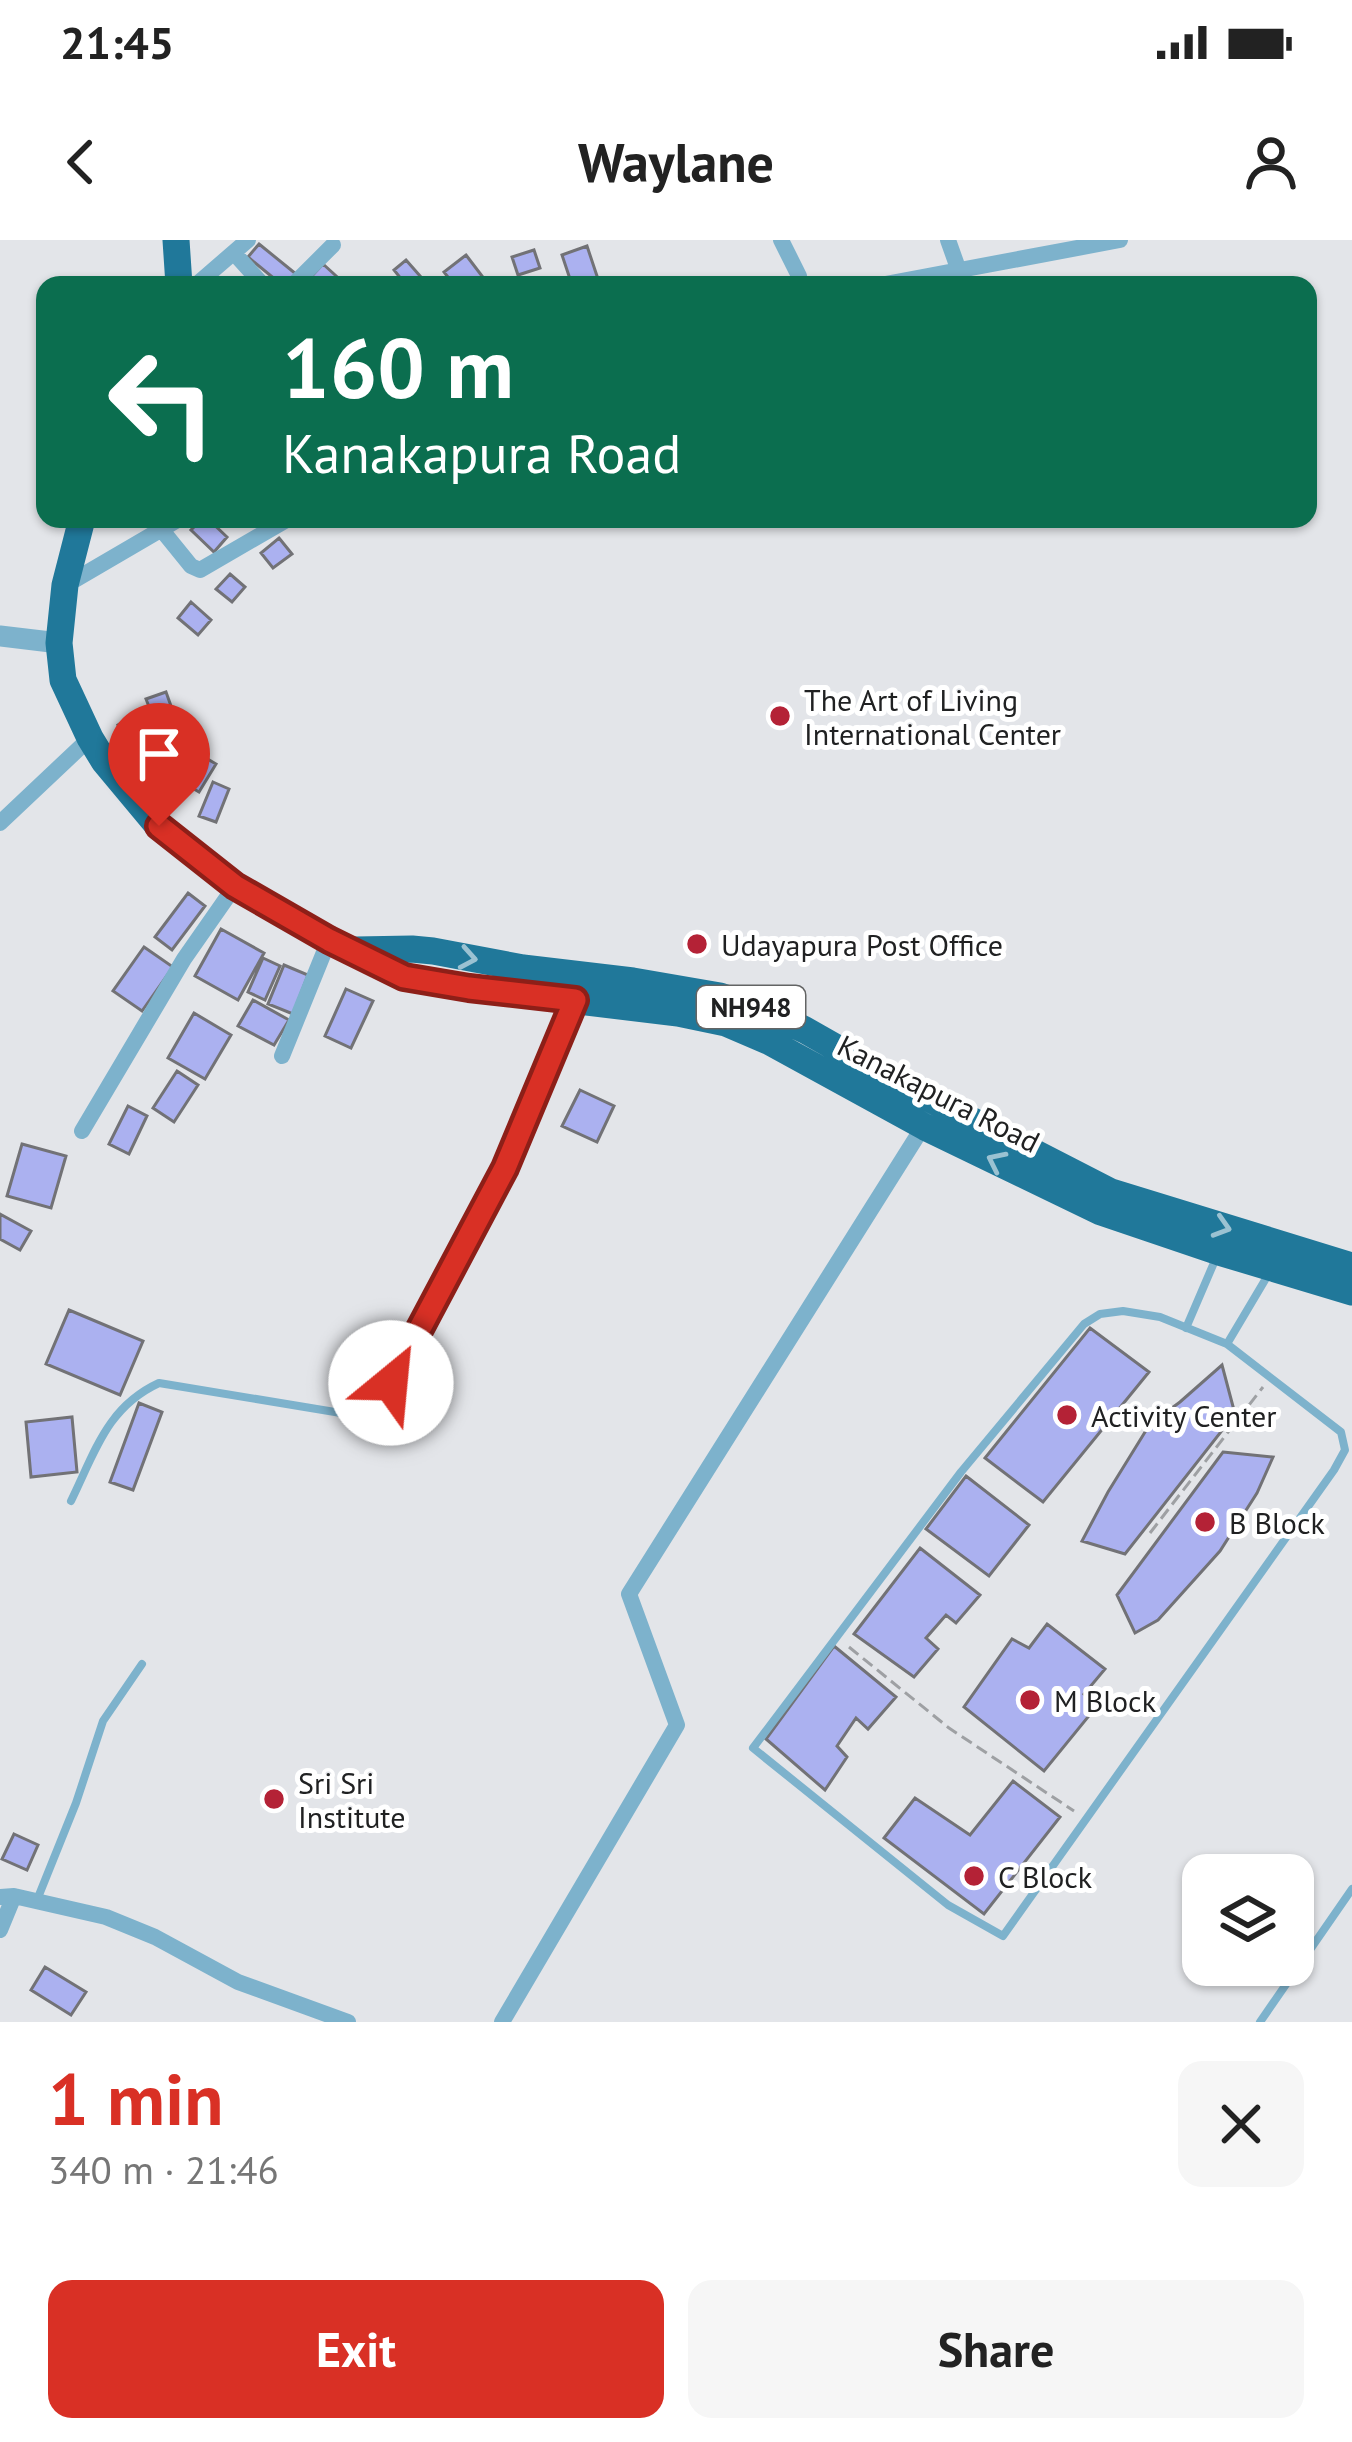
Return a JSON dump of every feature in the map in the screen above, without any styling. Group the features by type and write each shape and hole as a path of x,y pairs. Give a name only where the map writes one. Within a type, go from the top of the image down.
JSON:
{"highway":[{"path":"176,240 178,276"},
{"name":"Kanakapura Road","path":"80,528 65,585 58,643 64,680 104,761 159,826 235,886 404,977 575,1000 679,1001 720,996 770,1013 931,1115 1101,1212 1352,1292"},
{"name":"Kanakapura Road","path":"341,945 412,949 679,1001"},
{"name":"Kanakapura Road","path":"931,1115 1111,1192 1352,1266"}],"street":[{"path":"781,240 799,276"},
{"path":"948,240 959,271"},
{"path":"1008,240 1013,261"},
{"path":"931,276 1120,240"},
{"path":"302,276 333,245"},
{"path":"206,276 241,246 258,276"},
{"path":"65,585 161,529 191,566 200,570 274,528"},
{"path":"0,636 58,643"},
{"path":"0,823 90,738"},
{"path":"82,1131 184,959 235,886"},
{"path":"282,1055 341,945"},
{"path":"502,2022 676,1725 629,1594 931,1115"},
{"path":"0,1930 7,1897 106,1916 238,1982 348,2022"}],"lane":[{"path":"71,1501 113,1416 141,1391 159,1383 352,1415 376,1399 391,1383 505,1168 575,1000"},
{"path":"1186,1328 1219,1252"},
{"path":"1227,1344 1271,1268"},
{"path":"1123,1311 1160,1317 1227,1344 1341,1432 1345,1450 1003,1936 948,1905 754,1748 961,1472 1084,1324 1100,1314 1123,1311"},
{"path":"37,1901 104,1721 142,1664"},
{"path":"1260,2022 1352,1889"}],"path":[{"path":"1150,1533 1270,1378"},
{"path":"837,1636 949,1728 1085,1818"}],"building":[{"path":"259,244 296,274 271,276 248,257"},
{"path":"587,246 597,276 569,276 562,255"},
{"path":"534,250 540,268 518,275 512,257"},
{"path":"466,255 482,276 447,276 444,272"},
{"path":"406,260 420,276 399,276 394,270"},
{"path":"323,264 336,276 312,276"},
{"path":"218,528 227,537 214,552 191,530"},
{"path":"279,538 292,554 273,568 261,553"},
{"path":"230,574 245,587 232,602 216,589"},
{"path":"191,602 211,620 198,635 178,618"},
{"path":"166,692 176,720 157,727 146,699"},
{"path":"138,712 151,732 131,745 118,725"},
{"path":"189,748 216,764 199,792 172,776"},
{"path":"213,782 229,789 216,822 199,816"},
{"path":"188,893 205,906 172,950 155,937"},
{"path":"221,929 264,953 238,1000 195,976"},
{"path":"144,947 173,967 142,1011 113,991"},
{"path":"263,958 280,966 265,1000 248,992"},
{"path":"284,965 308,975 293,1014 268,1004"},
{"path":"346,989 373,1001 351,1048 325,1036"},
{"path":"253,1000 289,1020 274,1045 238,1026"},
{"path":"194,1013 231,1035 205,1079 168,1058"},
{"path":"177,1071 198,1085 174,1122 153,1108"},
{"path":"580,1090 614,1106 597,1142 562,1126"},
{"path":"128,1106 147,1116 129,1154 109,1144"},
{"path":"22,1144 66,1156 51,1208 7,1196"},
{"path":"0,1214 31,1231 20,1250 0,1239"},
{"path":"69,1310 143,1341 120,1395 46,1364"},
{"name":"Activity Center","path":"1090,1328 1149,1372 1043,1502 985,1458"},
{"path":"1222,1365 1235,1414 1125,1554 1082,1541 1150,1424"},
{"path":"139,1403 162,1412 133,1490 110,1482"},
{"path":"72,1417 77,1472 31,1477 26,1422"},
{"name":"B Block","path":"1223,1452 1273,1457 1257,1493 1220,1551 1158,1620 1135,1633 1117,1595"},
{"path":"966,1476 1029,1525 989,1576 926,1529"},
{"path":"920,1548 980,1595 956,1623 946,1615 926,1638 938,1649 914,1677 854,1634"},
{"name":"M Block","path":"1047,1624 1105,1669 1084,1694 1097,1706 1044,1771 964,1707 1012,1639 1029,1648"},
{"path":"834,1646 896,1697 868,1729 856,1718 837,1746 847,1757 825,1790 766,1739"},
{"name":"C Block","path":"1013,1781 1060,1817 984,1914 884,1838 915,1798 970,1835"},
{"path":"14,1834 38,1845 27,1870 2,1859"},
{"path":"45,1967 86,1992 71,2015 31,1990"}],"place":[{"name":"The Art of Living International Center","path":"780,716"},
{"name":"Udayapura Post Office","path":"697,944"},
{"name":"Activity Center","path":"1067,1415"},
{"name":"B Block","path":"1205,1522"},
{"name":"M Block","path":"1030,1700"},
{"name":"Sri Sri Institute","path":"274,1799"},
{"name":"C Block","path":"974,1876"}],"route":[{"path":"159,826 235,886 404,977 575,1000 505,1168 391,1383"}]}
